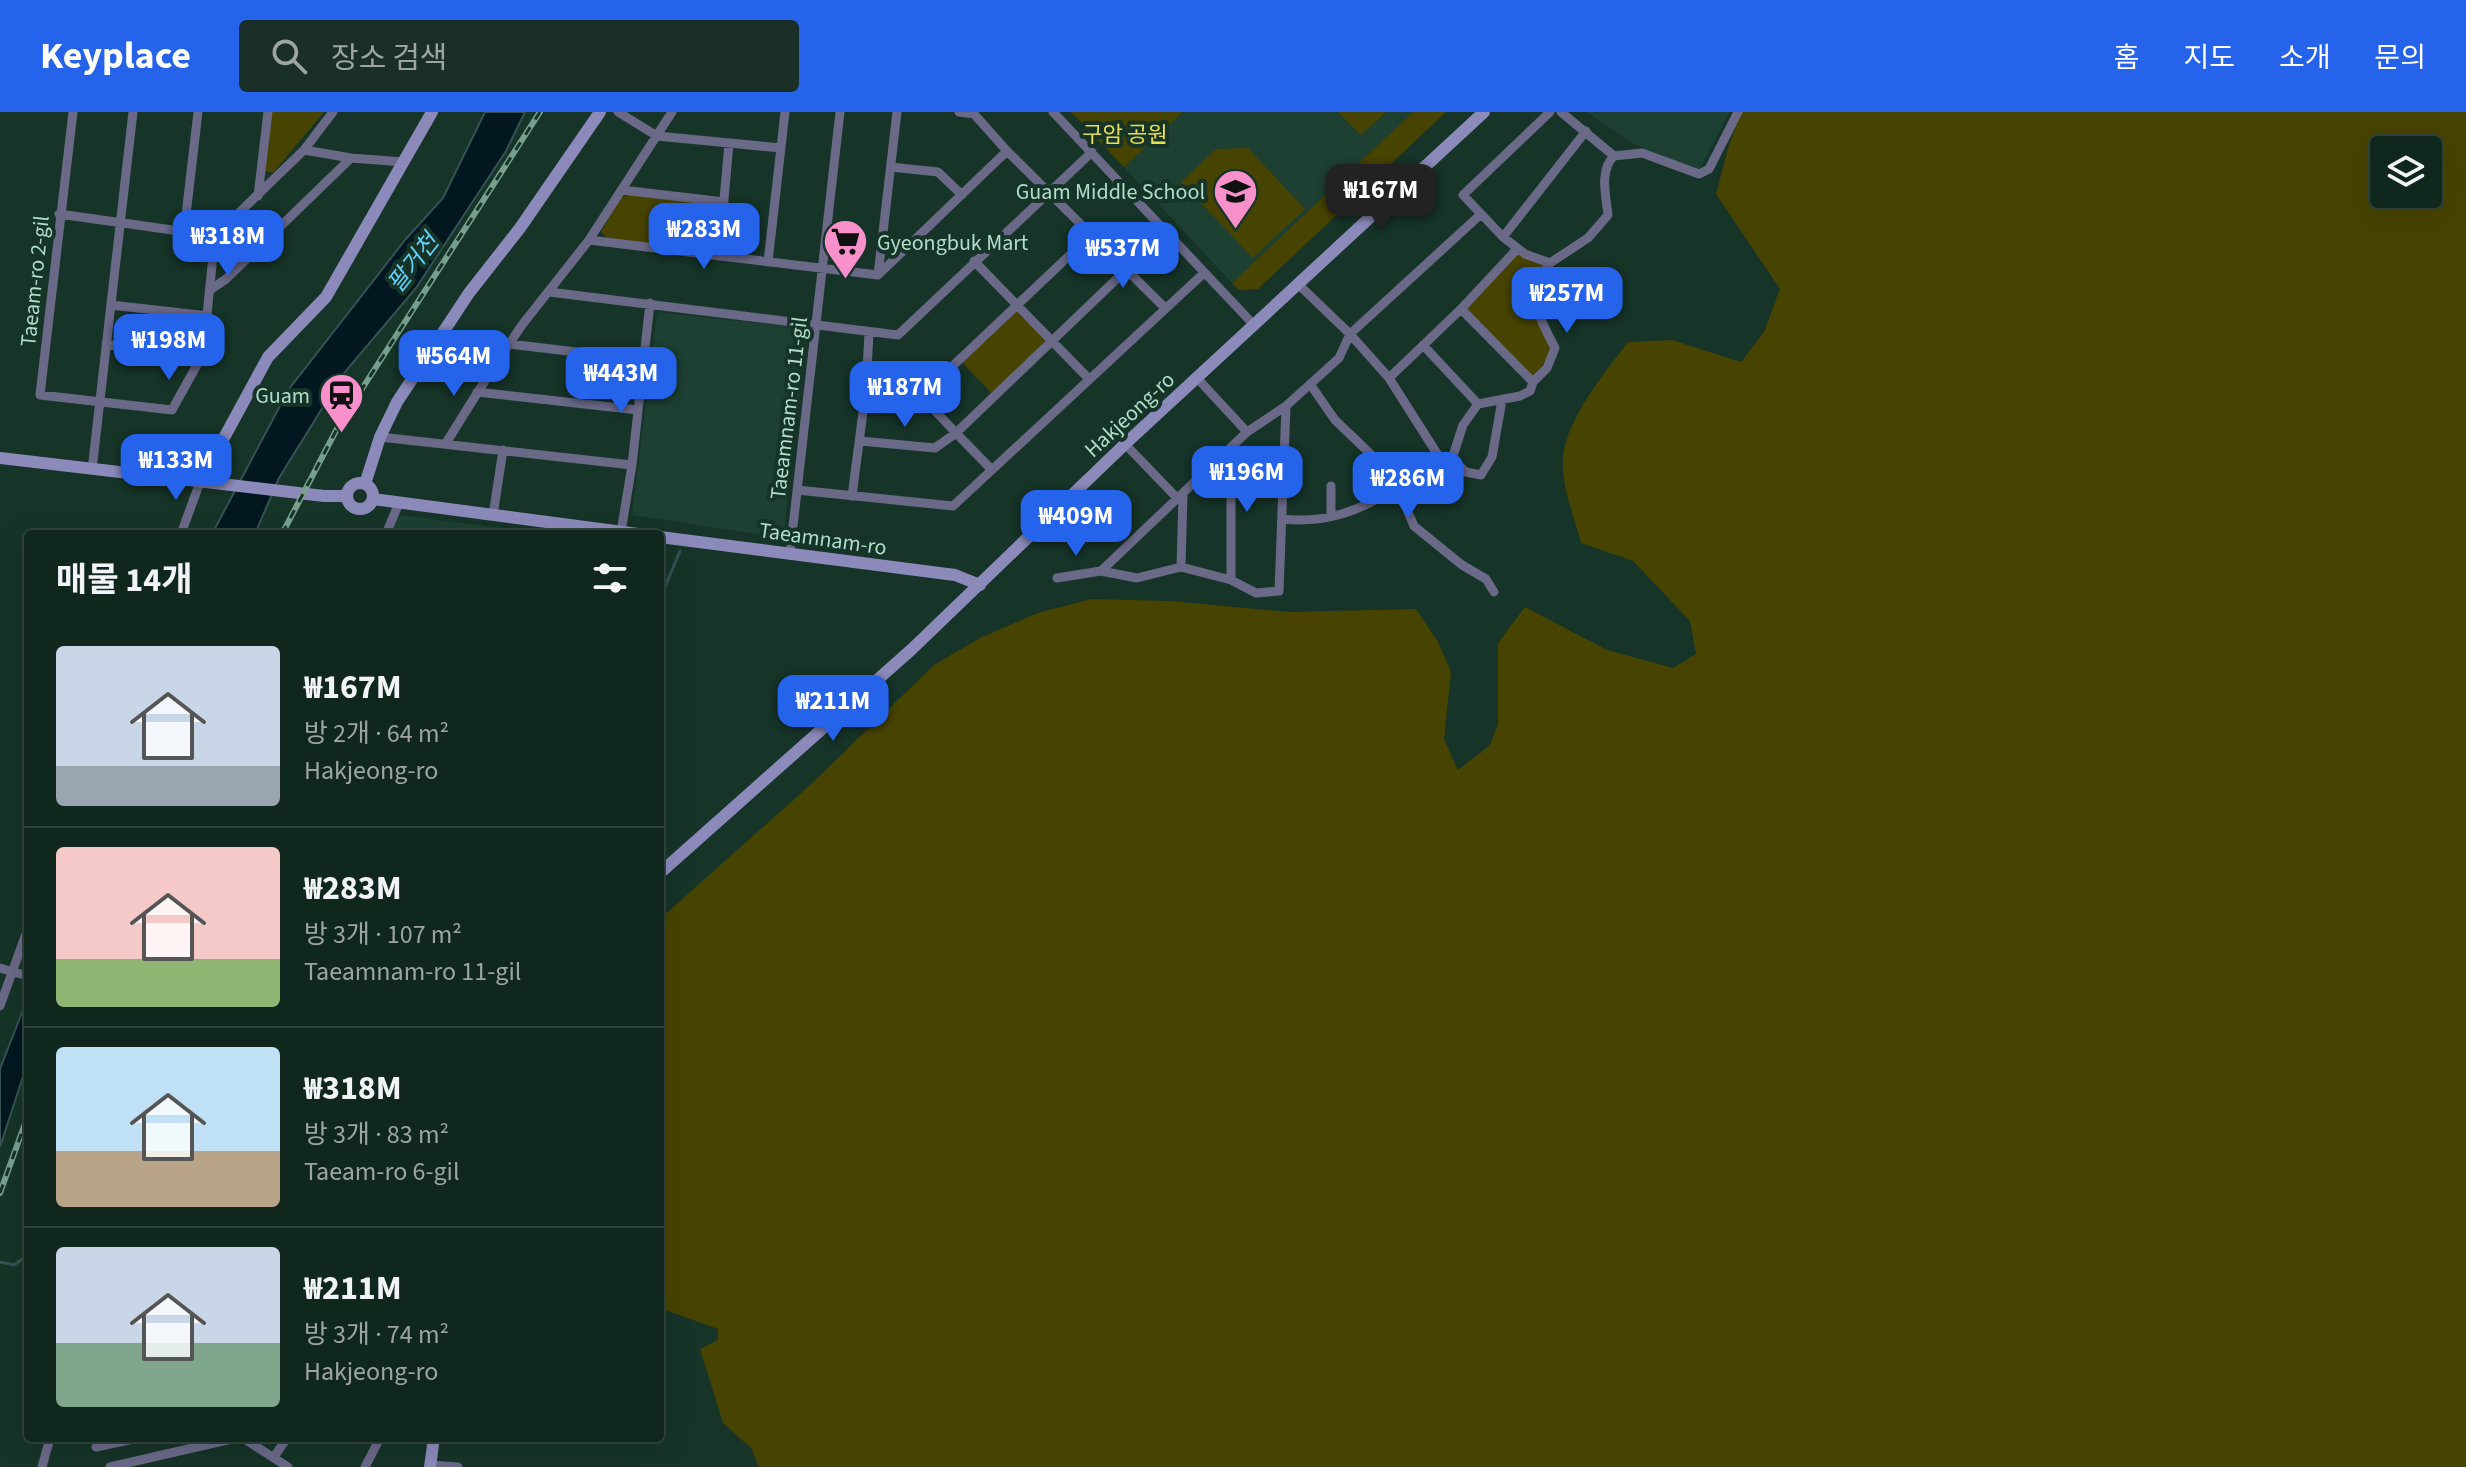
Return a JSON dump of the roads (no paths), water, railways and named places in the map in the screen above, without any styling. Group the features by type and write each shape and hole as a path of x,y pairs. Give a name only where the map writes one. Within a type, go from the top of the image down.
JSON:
{"main road":[{"path":"206,483 268,357 326,297 432,112"},
{"path":"365,484 380,437 397,402 469,293 520,228 600,112"},
{"name":"Hakjeong-ro","path":"664,869 912,649 1125,444 1484,112"},
{"path":"0,458 324,496 346,496"},
{"path":"353,484 365,484 372,490 373,499 365,508 356,509 349,504 346,496 353,484"},
{"path":"373,499 606,530"},
{"name":"Taeamnam-ro","path":"664,537 955,575 980,585"},
{"path":"430,1466 433,1442"}],"street":[{"name":"Taeam-ro 2-gil","path":"73,112 40,395 100,401"},
{"path":"92,470 133,112"},
{"path":"184,232 198,112"},
{"path":"258,197 268,112"},
{"path":"100,401 172,410 203,354 215,236 304,150 333,112"},
{"path":"618,112 657,136 781,148"},
{"path":"446,443 509,344 589,240 672,112"},
{"path":"768,262 785,112"},
{"name":"Taeamnam-ro 11-gil","path":"790,553 840,112"},
{"path":"878,275 897,112"},
{"path":"959,112 974,114 1007,151 1165,308"},
{"path":"1053,112 1254,325"},
{"path":"1550,112 1463,195 1517,249 1550,263"},
{"path":"1561,112 1614,156"},
{"path":"1404,503 1448,461 1463,425 1478,404 1520,396 1530,391 1533,382 1547,368 1555,348 1535,308 1536,290 1550,263 1588,238 1608,215 1607,163 1614,156 1642,153 1699,174 1709,169 1738,112"},
{"path":"1503,237 1586,131"},
{"path":"719,256 729,143"},
{"path":"304,150 404,162"},
{"path":"878,275 1007,151"},
{"path":"549,292 898,335 1092,152"},
{"path":"210,290 226,279 351,158"},
{"path":"891,167 938,172 962,195"},
{"path":"622,190 724,202"},
{"path":"59,214 215,236"},
{"path":"1101,571 1247,432 1286,406 1339,358 1350,334 1480,215"},
{"path":"921,396 1091,235"},
{"path":"589,240 878,275"},
{"path":"1389,378 1461,309 1517,249"},
{"path":"974,261 1089,379"},
{"path":"860,441 935,448 956,433 1126,270"},
{"path":"797,490 953,506 1204,273"},
{"path":"1299,285 1350,334 1389,378 1448,461 1466,472 1481,475 1492,457 1502,400"},
{"path":"621,530 632,465 650,303"},
{"path":"111,305 208,316"},
{"path":"1461,309 1533,382"},
{"path":"852,496 866,389 869,333"},
{"path":"106,344 158,350"},
{"path":"509,344 644,360"},
{"path":"1423,345 1478,404"},
{"path":"1197,378 1247,432"},
{"path":"1310,384 1335,420 1381,464 1414,526 1462,565 1486,579 1494,592"},
{"path":"866,389 921,396 992,470"},
{"path":"477,392 638,410"},
{"path":"1057,578 1101,571 1137,578 1181,567 1231,580 1256,593 1279,591 1286,406"},
{"path":"380,437 632,465"},
{"path":"1125,444 1180,497 1181,567"},
{"path":"1231,448 1231,580"},
{"path":"493,515 503,450"},
{"path":"183,530 206,483"},
{"path":"1331,486 1331,516"},
{"path":"1282,519 1302,521 1366,507 1396,488"},
{"path":"388,530 399,503"},
{"path":"0,968 21,973 0,1006"},
{"path":"42,1467 49,1442"},
{"path":"96,1447 119,1442"},
{"path":"110,1467 204,1442"},
{"path":"250,1442 288,1467"},
{"path":"274,1457 284,1442"},
{"path":"365,1467 378,1442"},
{"path":"430,1466 458,1467"}],"water":[{"name":"팔거천","path":"485,112 525,112 506,151 416,288 344,373 279,478 257,530 214,530 289,389 405,240 443,198"},
{"path":"24,1007 24,1073 0,1147 0,1069"}],"waterway":[{"path":"664,589 680,551"},
{"path":"0,1262 14,1265 24,1258"}],"railway":[{"path":"284,530 340,423 540,112"},
{"path":"0,1193 24,1126"}],"place":[{"name":"Guam Middle School","path":"1236,230"},
{"name":"Gyeongbuk Mart","path":"846,281"},
{"name":"Guam","path":"341,434"}],"park label":[{"name":"구암 공원","path":"1125,134"}]}
